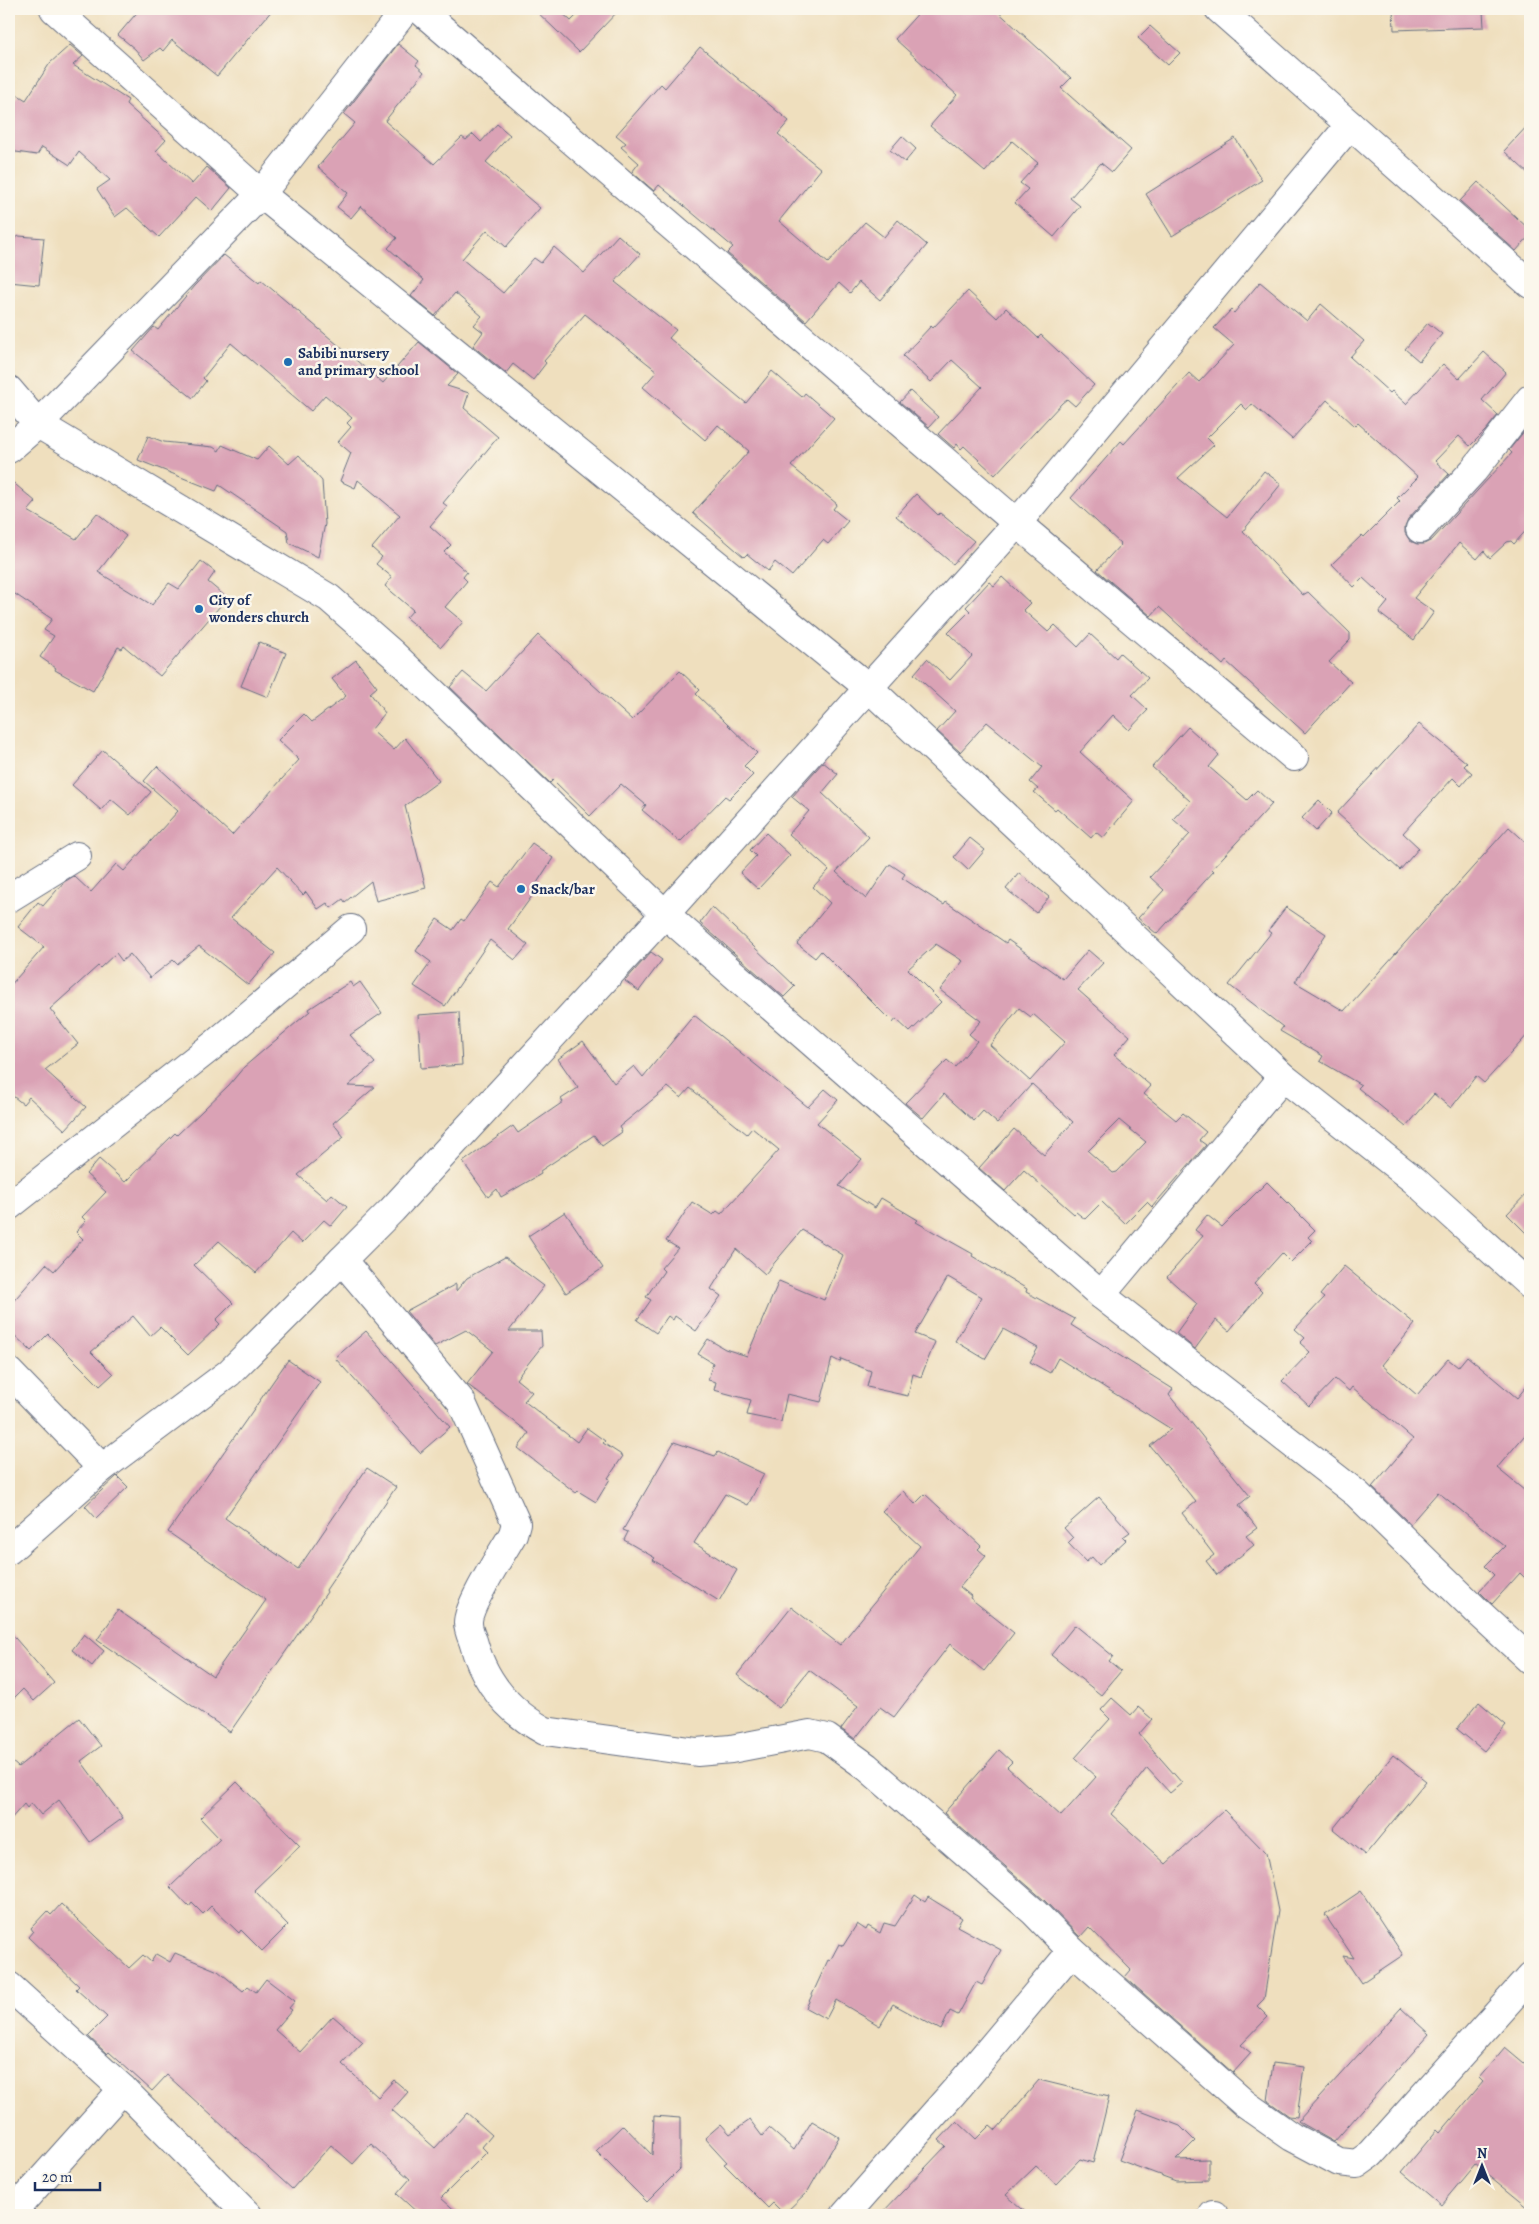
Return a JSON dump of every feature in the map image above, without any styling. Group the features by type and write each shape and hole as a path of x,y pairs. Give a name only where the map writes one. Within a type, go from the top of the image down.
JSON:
{"street":[{"path":"54,9 261,194 868,688 1283,1077 1414,1180 1530,1285"},
{"path":"9,449 38,424 261,194 406,9"},
{"path":"418,9 1017,523 1294,757"},
{"path":"1222,10 1530,284"},
{"path":"9,1550 102,1468 229,1373 392,1210 665,914 1017,523 1350,125"},
{"path":"9,390 38,424 329,598 393,654 665,914 1101,1295 1357,1494 1530,1660"},
{"path":"1420,529 1474,470 1530,399"},
{"path":"9,898 77,856"},
{"path":"9,1206 216,1043 351,928"},
{"path":"1101,1295 1283,1077"},
{"path":"342,1260 461,1401 516,1523 513,1534 472,1606 468,1622 477,1658 490,1684 524,1720 545,1731 697,1752 731,1749 810,1734 827,1738 867,1767 1034,1912 1072,1951 1245,2104 1292,2137 1339,2162 1357,2164 1371,2154 1530,1977"},
{"path":"9,1372 102,1468"},
{"path":"845,2215 959,2086 1072,1951"},
{"path":"9,1986 122,2089 248,2215"},
{"path":"10,2215 122,2089"}],"building":[{"path":"140,9 273,9 217,76 172,40 163,51 160,48 144,60 135,49 118,35"},
{"path":"534,9 558,9 571,21 583,9 620,9 579,52"},
{"path":"922,9 995,9 1071,78 1061,88 1131,150 1112,172 1101,163 1070,198 1080,206 1054,237 1015,203 1028,189 1020,183 1038,163 1012,141 985,172 930,126 957,95 895,39"},
{"path":"1393,9 1464,9 1464,12 1483,11 1484,27 1394,30"},
{"path":"1150,26 1180,53 1168,65 1138,38"},
{"path":"398,44 419,61 416,65 424,72 385,121 434,164 462,137 466,140 473,134 481,142 497,124 510,135 486,162 540,208 506,247 487,230 462,259 503,293 534,258 541,263 554,247 584,273 618,235 640,254 615,282 676,330 669,338 717,379 746,403 772,371 802,397 805,393 834,418 791,466 837,504 833,509 848,521 828,544 823,540 792,576 775,562 768,571 747,554 744,557 693,513 749,451 718,425 705,440 643,387 657,371 585,314 544,361 546,363 533,380 513,364 506,373 473,346 483,332 474,325 482,316 455,293 435,316 411,296 424,280 388,248 397,238 361,206 351,218 337,207 348,193 318,167 355,123 344,114"},
{"path":"70,45 83,56 73,65 128,100 126,104 166,140 156,151 192,184 207,167 231,188 212,211 196,197 159,237 127,208 115,217 97,189 110,180 79,152 70,165 42,147 37,155 9,151 9,110 18,95 26,100 50,63"},
{"path":"700,47 789,121 778,134 821,169 779,221 828,263 865,222 884,237 898,220 927,245 880,300 859,282 850,293 839,283 806,321 727,253 733,247 659,185 654,191 632,172 639,163 621,147 626,143 616,135 661,84 665,88"},
{"path":"1530,123 1530,175 1504,151"},
{"path":"902,136 916,149 905,162 890,150"},
{"path":"1235,138 1262,180 1172,236 1146,194"},
{"path":"1478,182 1530,230 1530,235 1516,251 1460,201"},
{"path":"19,236 44,238 39,285 9,282 9,242"},
{"path":"224,255 259,283 261,280 383,383 419,342 458,374 447,386 469,393 464,408 498,437 443,503 447,506 430,526 451,545 444,552 467,572 463,577 467,581 445,607 463,622 441,647 406,618 413,610 385,586 392,577 376,564 382,557 372,548 400,515 358,480 355,488 340,481 351,453 338,442 351,427 347,423 352,418 325,395 311,411 231,343 203,378 206,381 193,398 133,351 154,327 158,330 194,286"},
{"path":"1260,282 1307,321 1321,304 1364,341 1350,357 1390,393 1392,391 1406,404 1443,364 1459,379 1484,352 1506,372 1482,400 1498,415 1470,446 1459,436 1435,461 1449,474 1408,519 1405,533 1410,541 1424,544 1432,540 1512,453 1509,450 1530,424 1530,526 1514,544 1511,541 1507,542 1490,558 1484,551 1477,559 1459,543 1414,598 1434,612 1414,640 1379,613 1388,602 1375,589 1363,578 1354,587 1332,564 1362,535 1364,537 1400,501 1397,498 1418,477 1358,423 1355,426 1327,400 1292,439 1252,404 1247,410 1241,404 1207,438 1214,445 1178,478 1227,517 1264,471 1281,484 1243,531 1303,595 1308,592 1350,633 1350,640 1329,662 1351,682 1305,733 1226,661 1223,665 1159,607 1151,616 1097,570 1121,544 1071,498 1121,441 1124,444 1189,373 1199,382 1234,345 1214,328 1231,310 1234,313"},
{"path":"968,291 997,318 1006,308 1038,338 1041,335 1094,385 1075,406 1067,399 1062,403 995,475 964,446 961,449 957,444 954,448 938,434 982,387 952,360 931,382 903,356"},
{"path":"1428,323 1442,334 1419,361 1405,349"},
{"path":"910,391 938,417 929,427 900,402"},
{"path":"148,436 164,442 213,447 219,451 222,445 257,460 269,446 289,464 299,455 322,481 325,524 318,557 289,543 287,531 219,485 216,491 138,460"},
{"path":"9,479 36,502 28,511 76,539 97,513 126,536 98,572 152,605 169,583 179,589 201,561 215,572 208,582 227,598 160,676 124,646 122,649 118,647 93,691 55,670 56,668 40,657 54,636 44,630 52,619 9,590"},
{"path":"916,494 938,515 940,513 974,541 953,564 896,516"},
{"path":"1002,577 1030,603 1023,610 1048,632 1055,625 1078,647 1090,634 1116,658 1120,653 1148,678 1132,695 1148,710 1129,730 1113,715 1080,752 1134,801 1103,838 1096,832 1091,838 1057,808 1055,810 1034,792 1038,789 1030,782 1042,767 987,722 960,752 937,731 955,711 914,674 927,659 950,680 972,656 948,633 970,611 966,607 989,582 994,586"},
{"path":"538,635 632,720 680,671 700,690 696,694 757,753 744,766 753,775 729,799 725,796 680,842 642,810 646,805 621,784 590,816 553,780 550,783 450,687 463,672 486,691"},
{"path":"259,642 286,653 268,697 241,686"},
{"path":"356,660 377,687 370,693 385,713 371,730 394,750 405,738 439,781 405,806 426,888 376,901 371,881 345,902 343,899 331,908 327,903 318,909 306,892 303,895 277,867 231,918 275,953 248,985 199,946 177,964 173,960 150,978 130,954 122,961 116,953 100,968 98,966 50,1009 78,1044 45,1070 86,1107 65,1130 29,1097 23,1104 9,1093 9,987 44,947 18,927 38,902 43,906 64,882 74,876 91,892 116,864 124,871 178,811 144,781 157,766 232,835 299,760 278,740 304,714 312,722 346,696 332,679"},
{"path":"1419,724 1467,763 1464,766 1472,773 1461,786 1453,778 1403,833 1419,848 1400,870 1337,813"},
{"path":"1188,727 1219,755 1209,767 1247,800 1257,790 1272,804 1212,869 1214,871 1157,934 1138,918 1164,890 1150,877 1190,834 1173,819 1190,801 1152,767"},
{"path":"103,750 151,792 130,815 111,799 101,810 72,785"},
{"path":"823,762 838,774 822,793 869,837 836,872 866,899 890,864 905,874 902,878 944,905 946,902 1006,943 1008,940 1063,979 1088,950 1103,963 1078,990 1130,1036 1114,1055 1151,1086 1144,1094 1176,1120 1183,1113 1206,1132 1199,1140 1206,1145 1152,1207 1147,1202 1125,1224 1102,1202 1085,1219 1076,1212 1074,1214 1024,1170 1005,1191 979,1168 1014,1129 1044,1155 1073,1122 1032,1084 997,1123 983,1111 974,1121 944,1094 923,1118 905,1103 947,1060 955,1067 977,1041 969,1034 981,1021 940,990 963,961 936,944 908,969 941,1002 910,1032 896,1019 893,1023 821,951 815,958 797,944 830,903 813,887 829,870 789,834 809,811 792,797","holes":["1019,1008 1031,1017 1033,1014 1065,1042 1030,1081 990,1045","1119,1120 1146,1142 1117,1172 1113,1173 1088,1151"]},
{"path":"1319,800 1332,813 1316,831 1302,818"},
{"path":"1509,827 1530,846 1530,1032 1484,1083 1476,1076 1451,1108 1434,1094 1406,1127 1358,1088 1361,1085 1320,1061 1323,1056 1280,1031 1283,1027 1229,985 1271,933 1268,931 1286,907 1326,934 1295,982 1344,1011"},
{"path":"766,833 790,855 758,889 740,873 756,856 750,850"},
{"path":"970,838 985,850 968,870 954,857"},
{"path":"532,843 553,858 535,886 538,888 508,929 528,945 515,960 490,940 445,1006 414,986 431,962 416,951 437,919 453,930 461,919 464,921 492,882 499,887"},
{"path":"1019,873 1049,897 1036,913 1006,889"},
{"path":"712,907 795,986 784,997 700,923"},
{"path":"651,952 662,960 639,991 625,981"},
{"path":"350,982 353,987 360,982 382,1013 350,1035 375,1063 348,1086 375,1087 333,1123 344,1137 298,1175 327,1200 332,1194 347,1207 331,1226 324,1220 302,1243 291,1233 256,1273 219,1241 194,1265 233,1303 216,1320 220,1324 188,1355 160,1327 150,1336 133,1316 91,1352 113,1374 100,1386 48,1334 31,1351 9,1330 9,1306 46,1264 54,1271 83,1239 76,1232 86,1221 82,1217 106,1192 86,1174 99,1159 125,1182 175,1133 177,1135 229,1085 244,1067 310,1011 309,1009"},
{"path":"459,1012 462,1065 421,1068 418,1015"},
{"path":"694,1015 808,1107 825,1089 838,1100 817,1123 862,1159 839,1186 875,1208 881,1198 918,1220 916,1222 973,1254 972,1256 1027,1289 1026,1292 1075,1319 1071,1325 1173,1389 1169,1395 1250,1496 1239,1505 1257,1528 1246,1536 1254,1545 1217,1575 1206,1561 1214,1555 1182,1513 1196,1502 1150,1446 1171,1429 1058,1358 1050,1373 1030,1362 1038,1348 1003,1329 985,1359 955,1341 982,1297 948,1277 915,1334 935,1342 921,1377 913,1374 908,1396 867,1387 871,1371 841,1359 840,1362 832,1358 821,1402 787,1394 781,1422 747,1415 751,1400 714,1390 716,1382 708,1380 713,1363 698,1354 708,1339 725,1349 747,1356 779,1281 824,1300 843,1255 802,1230 765,1274 736,1249 711,1289 721,1296 696,1331 675,1316 673,1320 668,1316 656,1333 637,1320 651,1300 646,1297 664,1271 661,1268 678,1248 666,1241 692,1202 713,1215 717,1211 721,1214 779,1150 752,1128 747,1134 690,1088 681,1098 668,1087 619,1127 622,1132 602,1146 594,1135 540,1171 541,1174 501,1197 497,1189 488,1197 463,1162 513,1126 518,1133 563,1102 561,1099 578,1088 558,1059 583,1041 614,1083 634,1066 643,1077"},
{"path":"1267,1182 1315,1230 1308,1237 1312,1241 1291,1262 1282,1253 1254,1284 1262,1292 1229,1331 1216,1320 1195,1349 1176,1333 1197,1304 1167,1277 1203,1236 1195,1230 1207,1215 1222,1227"},
{"path":"1530,1190 1530,1237 1507,1214"},
{"path":"565,1212 603,1268 566,1293 528,1236"},
{"path":"505,1257 544,1286 509,1331 541,1331 542,1346 516,1379 532,1392 524,1401 577,1442 587,1428 605,1441 603,1443 623,1456 608,1478 610,1479 596,1502 578,1491 576,1493 518,1448 529,1433 467,1384 493,1351 466,1330 435,1346 406,1311 456,1284 456,1291 467,1278"},
{"path":"1344,1266 1415,1324 1382,1365 1417,1395 1448,1359 1458,1367 1467,1356 1517,1398 1530,1382 1530,1429 1497,1468 1530,1495 1530,1583 1520,1573 1492,1604 1479,1591 1494,1575 1485,1566 1505,1546 1438,1492 1410,1524 1372,1487 1413,1439 1352,1387 1349,1391 1335,1379 1309,1406 1282,1381 1310,1352 1300,1343 1305,1338 1295,1329 1324,1298 1320,1295"},
{"path":"366,1331 450,1427 420,1453 335,1358"},
{"path":"288,1360 320,1382 225,1518 298,1569 367,1468 396,1487 326,1590 327,1592 230,1732 97,1640 118,1610 213,1676 266,1600 168,1532"},
{"path":"674,1442 715,1456 718,1452 764,1474 748,1505 725,1494 694,1543 737,1570 719,1601 653,1560 655,1558 624,1540 628,1532 623,1530"},
{"path":"117,1476 128,1487 96,1518 85,1506"},
{"path":"903,1491 915,1504 925,1494 981,1546 978,1549 986,1556 960,1587 971,1596 970,1598 1014,1633 984,1671 950,1644 894,1717 880,1707 855,1739 841,1729 858,1706 809,1670 779,1708 737,1675 791,1607 840,1645 920,1546 882,1511"},
{"path":"1099,1497 1130,1532 1123,1537 1126,1540 1099,1565 1092,1557 1086,1562 1068,1543 1073,1538 1064,1528"},
{"path":"1075,1625 1113,1656 1109,1661 1121,1671 1101,1695 1051,1655"},
{"path":"9,1631 54,1683 34,1701 23,1689 9,1703"},
{"path":"84,1634 104,1651 92,1666 72,1650"},
{"path":"1112,1698 1131,1715 1138,1707 1152,1719 1139,1734 1182,1783 1170,1793 1147,1768 1111,1814 1166,1864 1224,1810 1266,1853 1278,1911 1264,1999 1257,2006 1268,2017 1241,2045 1251,2053 1233,2073 1125,1977 1131,1970 1089,1927 1080,1937 1044,1900 944,1813 999,1750 1012,1762 1007,1767 1061,1816 1096,1777 1075,1758 1110,1719 1101,1710"},
{"path":"1479,1702 1506,1725 1484,1751 1457,1729"},
{"path":"79,1718 101,1746 81,1761 123,1818 90,1842 59,1800 41,1815 31,1803 27,1808 24,1804 9,1821 9,1759 18,1767"},
{"path":"1393,1755 1426,1781 1365,1855 1333,1829"},
{"path":"237,1782 300,1846 254,1890 288,1925 262,1951 241,1930 239,1933 211,1906 203,1914 192,1903 189,1907 170,1887 220,1839 200,1818"},
{"path":"1361,1891 1403,1955 1361,1983 1343,1956 1354,1958 1325,1915"},
{"path":"915,1895 925,1902 928,1897 962,1918 957,1926 1001,1950 982,1985 976,1982 958,2015 950,2011 941,2030 893,2004 880,2026 836,2000 826,2019 806,2008 828,1960 830,1961 839,1944 843,1946 857,1924 866,1930 868,1926 880,1933 884,1923 895,1926"},
{"path":"61,1904 129,1968 143,1955 151,1962 156,1954 170,1962 175,1953 218,1971 243,1991 248,1986 256,1992 266,1979 295,2001 289,2008 292,2010 275,2030 300,2052 333,2016 363,2042 342,2064 378,2097 394,2080 408,2092 392,2110 435,2148 467,2113 492,2135 482,2147 487,2152 441,2198 460,2215 420,2215 397,2194 410,2179 371,2144 353,2164 331,2145 292,2189 167,2075 152,2091 109,2052 107,2054 88,2036 107,2017 76,1989 79,1986 28,1937 33,1931 31,1928 47,1911 51,1915"},
{"path":"1401,2008 1429,2034 1334,2142 1298,2121"},
{"path":"1505,2047 1530,2068 1530,2209 1475,2164 1441,2205 1402,2172 1437,2130 1440,2133 1483,2082 1479,2078"},
{"path":"1273,2063 1304,2067 1297,2117 1289,2116 1268,2101"},
{"path":"1039,2080 1109,2097 1093,2163 1080,2159 1056,2184 1036,2166 1006,2195 1029,2215 880,2215 946,2146 939,2140 957,2121 976,2139 990,2125 996,2130"},
{"path":"1138,2110 1180,2126 1195,2141 1176,2160 1209,2159 1209,2180 1176,2181 1119,2160"},
{"path":"654,2116 680,2118 680,2169 647,2202 596,2151 623,2125 652,2155"},
{"path":"750,2120 762,2136 769,2128 794,2150 812,2121 839,2137 808,2191 784,2214 773,2203 768,2208 724,2164 727,2162 705,2138 721,2124 730,2134"}],"place":[{"name":"Sabibi nursery and primary school","path":"288,362"},
{"name":"City of wonders church","path":"199,609"},
{"name":"Snack/bar","path":"521,889"}]}
